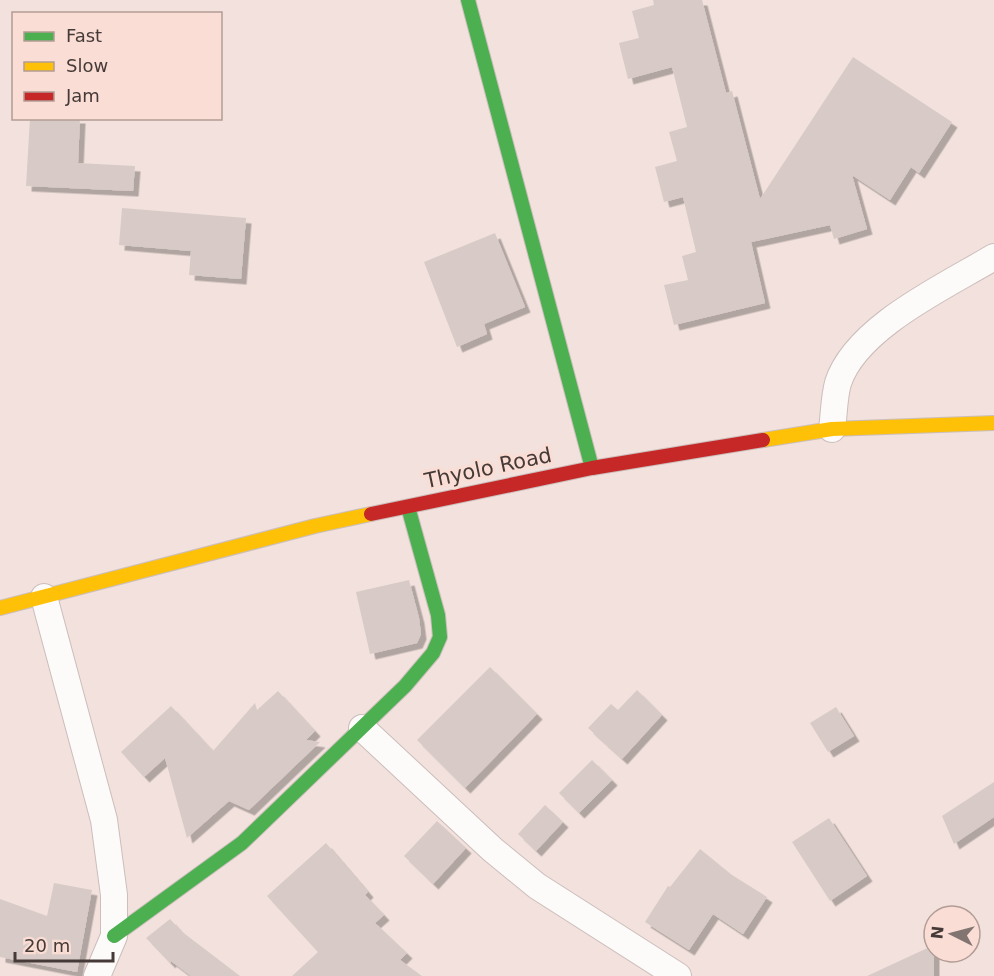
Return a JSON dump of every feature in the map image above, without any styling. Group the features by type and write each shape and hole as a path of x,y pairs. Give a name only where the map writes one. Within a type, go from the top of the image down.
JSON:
{"main road":[{"path":"468,0 592,468"},
{"name":"Thyolo Road","path":"0,608 315,526 592,468 832,429 994,423"},
{"path":"114,936 242,843 405,686 433,653 440,637 438,615 408,507"}],"street":[{"path":"832,429 838,383 853,354 880,327 906,309 994,257"},
{"path":"44,597 104,820 114,895 114,936 97,976"},
{"path":"362,728 485,842 537,886 678,976"}],"building":[{"path":"653,0 702,0 726,93 732,91 760,199 853,57 952,122 919,173 911,167 890,200 852,175 867,229 834,239 830,225 751,242 765,303 674,325 664,285 688,280 682,256 696,252 683,197 664,202 655,167 677,161 669,132 687,127 672,67 628,79 619,43 639,38 632,11 654,5"},
{"path":"30,120 80,120 78,163 135,166 133,191 26,186"},
{"path":"122,208 246,218 241,279 189,275 191,251 119,245"},
{"path":"495,233 525,307 484,324 487,334 457,347 424,262"},
{"path":"409,580 419,618 421,634 417,643 370,654 356,592"},
{"path":"490,667 537,714 465,788 417,740"},
{"path":"637,690 662,715 622,759 588,728 611,704 618,710"},
{"path":"278,691 315,731 306,740 320,742 249,810 229,801 187,838 165,758 144,777 121,752 171,706 213,751 255,703 257,710"},
{"path":"836,707 854,736 828,752 810,723"},
{"path":"592,760 612,780 579,813 559,793"},
{"path":"994,782 994,817 954,844 942,816"},
{"path":"545,805 563,822 536,851 518,834"},
{"path":"829,818 867,876 830,901 792,842"},
{"path":"437,821 466,848 433,884 404,856"},
{"path":"326,843 368,892 365,895 384,915 375,923 407,953 400,960 422,976 292,976 318,952 267,896"},
{"path":"700,849 732,875 767,897 743,934 713,914 689,950 645,922 668,886 670,887"},
{"path":"54,883 92,890 77,972 0,957 0,899 47,916"},
{"path":"170,919 181,931 240,976 191,976 171,961 170,963 146,938"},
{"path":"922,951 922,964 934,964 934,976 867,976"}],"traffic: fast":[{"path":"468,0 592,468"},
{"path":"114,936 242,843 405,686 433,653 440,637 438,615 408,507"}],"traffic: slow":[{"path":"763,440 832,429 994,423"},
{"path":"0,608 315,526 371,514"}],"traffic: jam":[{"path":"371,514 592,468 763,440"}]}
